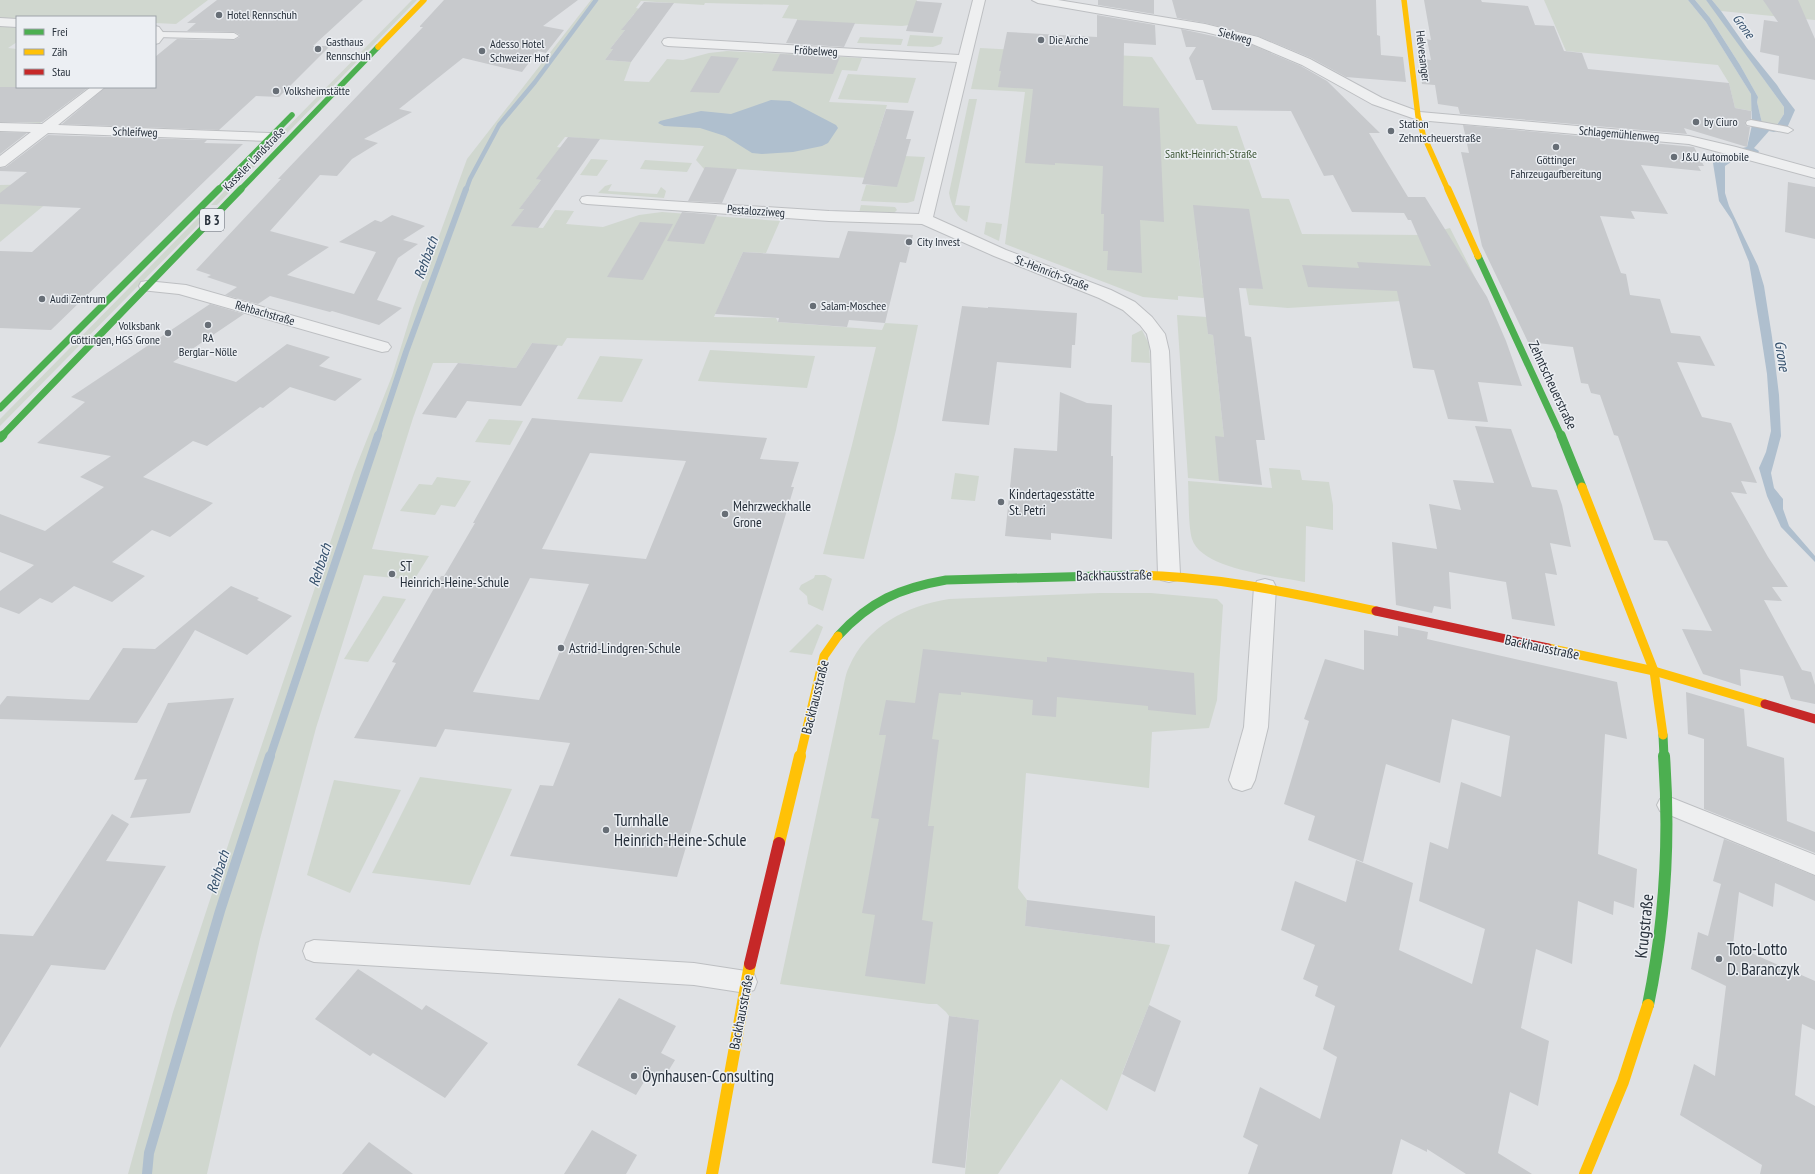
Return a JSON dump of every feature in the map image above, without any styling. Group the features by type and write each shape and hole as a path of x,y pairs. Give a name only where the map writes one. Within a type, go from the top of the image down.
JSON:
{"street":[{"name":"Kasseler Landstraße","path":"0,438 424,0"},
{"path":"926,219 979,0"},
{"name":"Siekweg","path":"1038,0 1205,28 1254,40 1306,62 1377,102 1418,116"},
{"name":"Helvesanger","path":"1404,0 1418,116"},
{"path":"0,22 16,23"},
{"name":"Fröbelweg","path":"668,42 964,59"},
{"path":"0,163 98,88"},
{"name":"Kasseler Landstraße","path":"0,408 298,109"},
{"name":"Schlagemühlenweg","path":"1418,116 1689,140 1731,150 1815,174"},
{"name":"Zehntscheuerstraße","path":"1418,116 1445,186 1563,440 1654,671"},
{"name":"Schleifweg","path":"0,127 270,137"},
{"name":"Pestalozziweg","path":"587,200 829,216 926,219"},
{"name":"St.-Heinrich-Straße","path":"926,219 1000,253 1105,294 1129,306 1156,334 1160,351 1169,574"},
{"name":"Rehbachstraße","path":"147,286 180,289 382,348"},
{"name":"Backhausstraße","path":"712,1174 746,982 824,656 836,636 848,623 879,599 900,590 922,583 976,579 1169,574 1265,587 1654,671 1815,719"},
{"path":"1242,780 1256,727 1265,587"},
{"name":"Krugstraße","path":"1586,1174 1615,1105 1637,1042 1652,986 1658,948 1665,882 1667,805 1659,700 1654,671"}],"lane":[{"path":"156,35 234,36"},
{"path":"1751,123 1788,130"},
{"path":"1667,805 1815,865"},
{"path":"314,951 694,974 746,982"}],"green space":[{"path":"0,0 208,0 176,24 156,23 156,16 16,16 16,18 0,18"},
{"path":"412,0 417,0 217,205 211,205"},
{"path":"591,0 917,0 910,25 902,26 797,21 797,19 782,18 789,5 705,3 704,5 641,1 636,8 641,9 637,14 634,14 622,29 625,30 610,49 613,49 605,60 631,62 624,81 649,82 667,59 683,60 709,53 727,51 862,58 857,71 842,70 829,102 887,105 874,147 868,178 737,169 704,169 696,160 704,146 565,137 557,147 563,148 537,179 541,180 520,208 524,209 512,226 543,228 555,210 574,211 566,224 603,227 639,215 662,212 780,221 766,253 743,252 714,317 776,318 778,322 882,330 885,323 918,325 896,430 864,559 823,554 876,347 567,338 562,346 532,343 516,368 459,363 433,363 413,418 372,549 429,556 414,580 364,575 316,728 260,939 207,1174 128,1174 173,1012 231,836 354,472 392,376 413,308 467,159"},
{"path":"1544,0 1688,0 1706,22 1751,94 1752,111 1735,108 1729,83 1718,65 1566,51"},
{"path":"1695,0 1706,0 1784,107 1784,114 1777,125 1762,123 1757,102 1758,97 1740,65 1710,18"},
{"path":"1712,0 1815,0 1815,20 1721,11"},
{"path":"0,27 16,27 16,43 8,48 16,49 16,88 87,88 40,123 0,121"},
{"path":"910,35 943,37 941,44 933,47 907,46"},
{"path":"860,37 903,39 901,45 857,43"},
{"name":"Sankt-Heinrich-Straße","path":"980,48 1152,57 1197,124 1237,126 1262,198 1289,199 1302,234 1423,235 1450,228 1489,305 1401,301 1288,308 1249,305 1246,288 1263,289 1197,240 1202,285 1221,290 1203,298 1178,296 1178,300 1143,297 1005,244 1025,92 971,89"},
{"path":"848,74 916,78 908,103 838,99"},
{"path":"969,99 977,99 955,205 970,206 967,222 957,214 951,202 949,193"},
{"path":"904,156 925,157 914,201 907,203 861,201 866,185 897,186"},
{"path":"591,159 608,160 597,176 580,175"},
{"path":"645,160 692,163 687,172 640,169"},
{"path":"51,184 54,197 0,242 0,185"},
{"path":"612,184 608,191 657,194 661,187 666,191 664,198 598,193 605,186"},
{"path":"861,205 895,207 897,210 893,214 859,213"},
{"path":"198,218 205,218 0,426 0,419"},
{"path":"986,222 1002,224 999,241 984,234"},
{"path":"1177,315 1207,317 1208,334 1213,335 1224,437 1219,481 1188,478"},
{"path":"1142,330 1149,344 1150,363 1131,362 1132,335"},
{"path":"710,350 815,356 807,388 698,381"},
{"path":"600,356 643,359 622,402 577,399"},
{"path":"489,419 523,421 510,445 475,442"},
{"path":"1269,468 1300,470 1302,480 1329,482 1333,505 1333,530 1306,526 1305,582 1260,574 1225,565 1210,558 1199,550 1192,539 1189,519 1188,481 1272,488"},
{"path":"955,473 979,476 975,501 951,499"},
{"path":"437,477 471,481 455,507 441,505 435,515 400,511 419,484 432,485"},
{"path":"815,575 825,575 832,579 823,611 808,604 807,596 799,589 801,585 814,578"},
{"path":"1100,593 1151,593 1217,599 1223,605 1217,700 1209,728 1152,732 1149,788 1026,773 1018,888 1027,900 1025,926 1170,945 1149,1005 1107,1111 1061,1079 998,1174 965,1174 979,1020 949,1016 937,1004 780,984 845,680 848,670 857,653 866,640 877,629 903,613 918,607 949,599"},
{"path":"383,596 406,599 368,662 344,659"},
{"path":"817,624 823,627 812,655 789,652"},
{"path":"420,777 512,789 470,885 372,873"},
{"path":"334,780 401,790 350,893 307,875"}],"water":[{"path":"1688,0 1695,0 1710,18 1740,65 1758,97 1757,102 1762,123 1777,125 1784,114 1784,107 1706,0 1712,0 1721,11 1747,48 1795,110 1787,128 1774,132 1769,131 1754,148 1759,151 1758,153 1742,148 1747,147 1752,125 1751,94 1706,22"},
{"path":"771,100 790,101 836,125 838,128 828,143 822,146 793,152 762,154 752,153 725,136 700,128 664,126 658,123 660,121 701,111 731,114"},
{"path":"1721,154 1737,158 1725,166 1725,193 1729,206 1758,266 1764,286 1779,395 1781,436 1771,473 1774,488 1783,499 1783,509 1789,526 1815,556 1815,562 1781,527 1767,496 1759,468 1766,452 1771,431 1767,374 1749,262 1732,220 1719,201 1713,163"}],"building":[{"path":"217,0 363,0 313,46 330,46 279,97 256,96 219,130 62,124 105,88 156,88 156,56 177,39 234,40 240,37 240,35 234,32 187,31 196,23 187,23"},
{"path":"444,0 578,0 543,26 564,30 546,53 538,51 522,72 463,58 399,109 412,112 364,139 378,143 352,159 337,176 320,175 270,231 329,247 287,275 354,294 376,252 339,242 375,220 381,222 392,215 425,226 403,240 418,244 398,258 377,300 402,308 379,325 332,311 330,312 270,296 258,304 225,295 237,287 207,277 211,275 196,270 281,179 278,179 423,27 420,26"},
{"path":"1098,0 1154,0 1154,14 1098,5"},
{"path":"1172,0 1376,0 1377,35 1380,36 1381,55 1403,57 1406,82 1346,77 1311,58 1258,36 1177,18"},
{"path":"1424,0 1481,0 1482,2 1528,6 1535,25 1554,26 1564,51 1582,53 1588,69 1729,83 1735,108 1751,111 1751,119 1745,122 1746,126 1750,127 1747,147 1684,128 1687,134 1460,114 1458,107 1438,104 1435,85 1422,84 1419,58 1431,60 1427,39 1431,40"},
{"path":"1763,0 1798,0 1815,39 1815,80 1778,73 1779,56 1760,52 1764,20 1778,22"},
{"path":"916,1 942,3 933,33 906,31"},
{"path":"644,2 674,3 631,62 605,60 613,49 610,49 625,30 621,30"},
{"path":"1097,15 1155,25 1156,45 1124,43 1123,106 1159,108 1164,222 1140,220 1142,273 1107,270 1108,251 1103,251 1104,214 1101,214 1103,166 1025,163 1033,89 998,87 1001,71 999,71 1007,32 1097,37"},
{"path":"797,20 855,23 844,47 786,43"},
{"path":"1181,29 1250,44 1301,66 1327,81 1380,133 1369,133 1408,197 1425,197 1487,297 1506,341 1522,386 1478,382 1488,422 1448,419 1434,370 1413,368 1397,291 1308,287 1302,265 1359,268 1357,262 1431,266 1411,220 1408,220 1404,213 1352,212 1333,175 1324,176 1291,111 1212,110 1203,80 1196,80 1189,58 1196,47 1186,47"},
{"path":"780,54 840,57 833,74 772,71"},
{"path":"711,56 739,58 719,93 690,92"},
{"path":"0,87 88,88 42,122 0,122"},
{"path":"886,109 914,111 906,139 911,139 897,187 862,184"},
{"path":"1463,125 1694,147 1704,166 1698,166 1701,171 1641,165 1668,214 1631,211 1635,219 1600,216 1621,273 1626,274 1630,295 1660,299 1671,333 1700,336 1715,366 1677,362 1702,417 1731,423 1757,483 1741,481 1747,494 1731,492 1768,557 1788,587 1772,587 1782,601 1764,600 1802,670 1811,672 1815,685 1815,704 1791,699 1783,676 1740,669 1741,686 1703,674 1682,629 1712,631 1667,541 1654,540 1618,436 1614,435 1600,395 1591,393 1588,384 1581,383 1573,347 1528,342 1482,246 1461,152 1469,153"},
{"path":"0,132 27,133 0,154"},
{"path":"48,135 207,140 204,143 243,144 51,330 0,328 0,251 32,252 81,208 0,204 0,193 27,172 0,171 0,168 6,167"},
{"path":"568,137 600,139 538,228 511,226 524,209 519,209 541,180 536,179"},
{"path":"705,167 737,169 722,203 688,201"},
{"path":"1788,182 1815,187 1815,239 1785,232"},
{"path":"1193,205 1249,209 1263,289 1239,288 1245,336 1251,337 1265,440 1256,440 1262,485 1219,481 1215,436 1224,437 1213,335 1208,334"},
{"path":"682,212 717,215 704,244 667,241"},
{"path":"640,222 673,224 643,280 607,277"},
{"path":"848,231 913,235 906,263 900,262 885,323 849,320 847,327 778,322 779,318 715,314 743,252 839,258"},
{"path":"210,304 244,314 173,362 236,382 287,344 330,357 319,366 362,379 335,401 290,387 263,408 260,407 207,446 193,441 143,477 213,503 170,537 152,530 112,562 145,576 112,602 74,586 52,603 40,598 19,614 0,607 0,591 34,565 0,552 0,514 45,531 104,487 80,477 111,456 37,443 85,402 71,397"},
{"path":"962,306 1077,313 1075,345 1072,345 1071,368 997,362 989,425 942,421"},
{"path":"532,343 558,345 521,406 467,401 456,418 422,414 458,363 516,368"},
{"path":"1060,392 1087,403 1112,405 1112,539 1051,533 1051,540 1005,536 1014,448 1057,451"},
{"path":"532,418 767,438 760,459 799,462 791,487 794,487 677,877 510,856 540,785 553,786 570,743 445,729 436,747 354,738 396,663 392,662 441,576 444,576 475,523 473,523","holes":["590,453 686,461 646,559 542,549","530,578 589,584 539,700 473,692"]},
{"path":"1475,426 1511,429 1532,487 1557,490 1562,505 1571,547 1550,543 1557,575 1545,573 1555,626 1512,619 1506,582 1449,572 1451,609 1434,606 1432,613 1396,605 1392,542 1437,549 1429,504 1461,510 1453,480 1494,483"},
{"path":"231,586 259,598 257,600 292,616 247,655 195,630 137,723 0,719 0,705 7,696 89,700 123,648 155,649"},
{"path":"1398,626 1428,632 1427,639 1617,682 1627,739 1605,734 1598,854 1637,869 1634,908 1614,901 1613,915 1578,901 1572,964 1536,949 1521,1028 1549,1041 1538,1106 1510,1092 1498,1153 1532,1174 1466,1174 1427,1149 1427,1152 1401,1139 1392,1174 1248,1174 1258,1145 1243,1137 1260,1087 1320,1119 1337,1057 1323,1049 1335,1006 1315,996 1318,986 1303,979 1315,945 1281,930 1295,881 1346,902 1356,860 1413,883 1399,950 1472,984 1485,929 1419,901 1430,842 1448,849 1461,782 1501,797 1510,736 1452,719 1440,783 1386,764 1363,862 1308,840 1315,816 1284,804 1309,721 1304,719 1325,659 1364,670 1364,630 1398,636"},
{"path":"923,649 1047,662 1047,657 1194,673 1196,715 1148,710 1148,706 1057,697 1056,717 1032,715 1033,700 961,692 961,695 939,693 932,739 939,740 928,826 934,826 922,920 933,922 925,984 865,976 875,915 862,913 879,819 871,818 886,735 879,735 886,700 915,703"},
{"path":"1686,692 1744,709 1747,746 1784,758 1787,821 1815,832 1815,853 1704,809 1704,739 1688,734"},
{"path":"234,698 190,813 130,818 147,779 134,780 168,703"},
{"path":"112,814 129,824 106,861 166,866 105,970 51,965 0,1048 0,934 33,936"},
{"path":"1724,839 1815,876 1815,901 1775,883 1773,907 1739,892 1733,945 1815,981 1815,1030 1802,1024 1795,1095 1815,1106 1815,1174 1760,1174 1762,1165 1680,1115 1694,1064 1715,1076 1726,986 1691,969 1698,932 1708,936 1721,884 1713,881"},
{"path":"1027,900 1155,916 1155,943 1025,926"},
{"path":"358,969 422,1010 426,1005 488,1043 445,1098 373,1053 370,1056 315,1019"},
{"path":"619,998 676,1026 661,1053 675,1060 664,1078 650,1072 636,1095 577,1065"},
{"path":"1149,1005 1181,1021 1155,1092 1122,1074"},
{"path":"949,1016 979,1020 965,1168 932,1163"},
{"path":"592,1130 637,1155 626,1174 564,1174"},
{"path":"369,1142 413,1174 342,1174"}],"waterway":[{"name":"Rehbach","path":"466,190 470,179 499,125 535,82 596,0"},
{"name":"Rehbach","path":"378,436 406,352 466,189"},
{"name":"Rehbach","path":"270,757 378,435"},
{"name":"Rehbach","path":"147,1174 149,1153 220,911 270,756"}],"traffic: fast":[{"path":"0,438 378,47"},
{"path":"0,408 292,115"},
{"path":"1478,256 1563,440 1582,487"},
{"path":"838,636 861,613 874,604 886,597 914,586 946,580 1136,575"},
{"path":"1648,1005 1660,939 1666,871 1667,836 1663,735"}],"traffic: slow":[{"path":"378,47 424,0"},
{"path":"1404,0 1418,116 1423,134 1478,256"},
{"path":"1582,487 1654,671 1663,735"},
{"path":"1136,575 1197,577 1227,581 1376,611"},
{"path":"779,843 824,656 838,636"},
{"path":"1548,648 1654,671 1765,704"},
{"path":"712,1174 750,964"},
{"path":"1585,1174 1623,1082 1648,1005"}],"traffic: jam":[{"path":"1376,611 1548,648"},
{"path":"1765,704 1815,719"},
{"path":"750,964 779,843"}],"place":[{"name":"Hotel Rennschuh","path":"219,15"},
{"name":"Die Arche","path":"1041,40"},
{"name":"Gasthaus Rennschuh","path":"318,49"},
{"name":"Adesso Hotel Schweizer Hof","path":"482,51"},
{"name":"Volksheimstätte","path":"276,91"},
{"name":"by Ciuro","path":"1696,122"},
{"name":"Station Zehntscheuerstraße","path":"1391,131"},
{"name":"Göttinger Fahrzeugaufbereitung","path":"1556,147"},
{"name":"J&U Automobile","path":"1674,157"},
{"name":"City Invest","path":"909,242"},
{"name":"Audi Zentrum","path":"42,299"},
{"name":"Salam-Moschee","path":"813,306"},
{"name":"RA Berglar–Nölle","path":"208,325"},
{"name":"Volksbank Göttingen, HGS Grone","path":"168,333"},
{"name":"Kindertagesstätte St. Petri","path":"1001,502"},
{"name":"Mehrzweckhalle Grone","path":"725,514"},
{"name":"ST Heinrich-Heine-Schule","path":"392,574"},
{"name":"Astrid-Lindgren-Schule","path":"561,648"},
{"name":"Turnhalle Heinrich-Heine-Schule","path":"606,830"},
{"name":"Toto-Lotto D. Baranczyk","path":"1719,959"},
{"name":"Öynhausen-Consulting","path":"634,1076"}],"water label":[{"name":"Grone","path":"1744,26"},
{"name":"Grone","path":"1782,356"}]}
